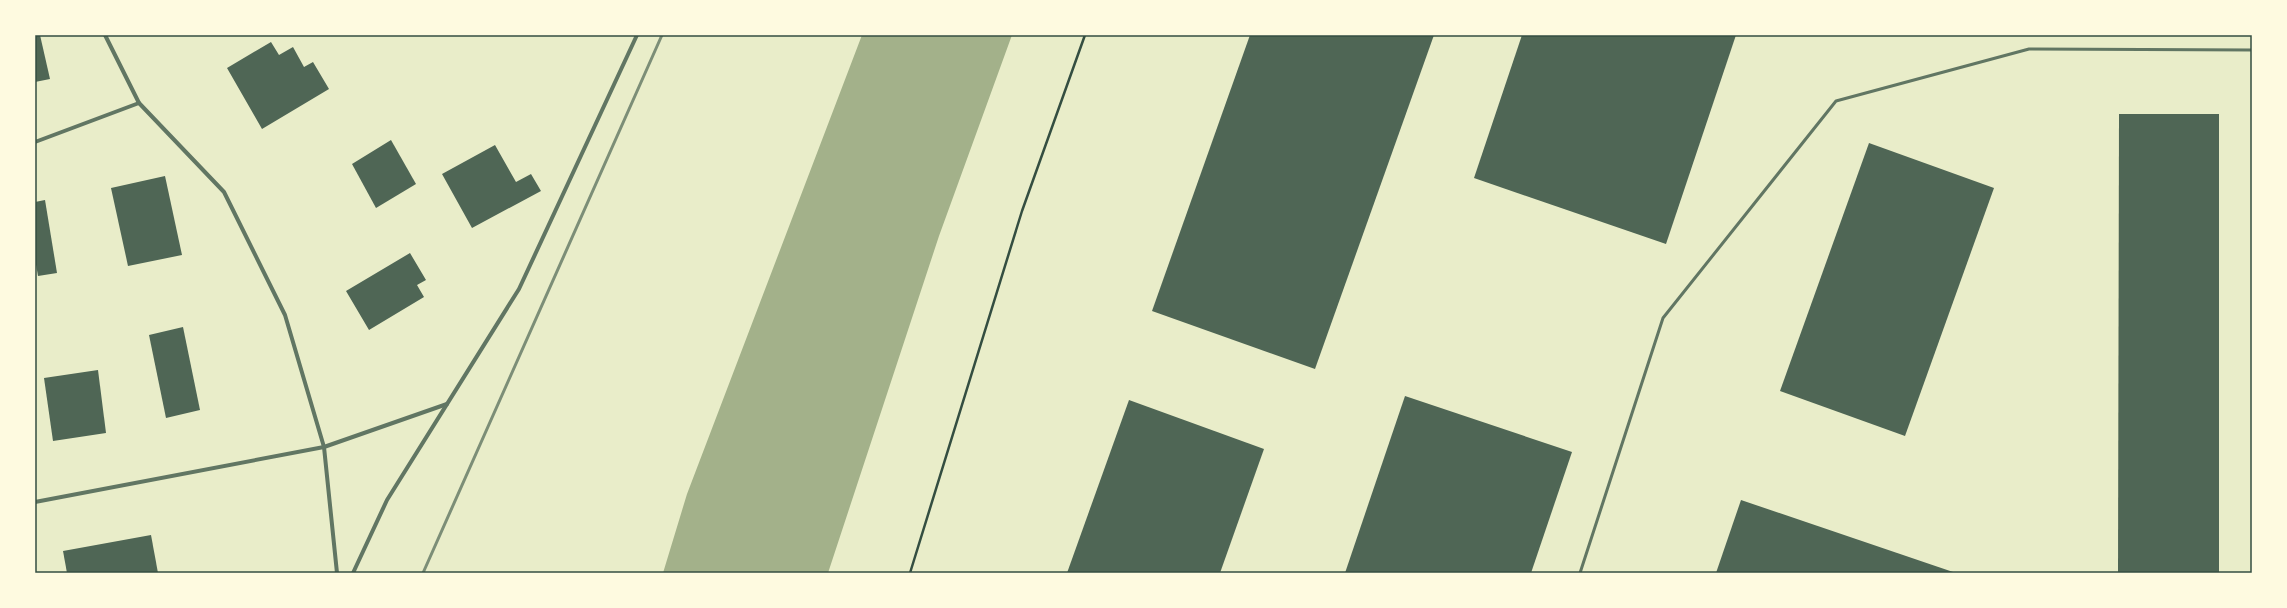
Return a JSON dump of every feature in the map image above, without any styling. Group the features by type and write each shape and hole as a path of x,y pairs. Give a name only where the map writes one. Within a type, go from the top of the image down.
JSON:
{"street":[{"path":"105,35 139,104 224,192 286,315 324,447 337,573"},
{"path":"353,573 387,500 519,289 637,35"},
{"path":"35,142 139,104"},
{"path":"35,502 324,447 447,404"}],"lane":[{"path":"1580,573 1663,318 1836,101 2028,49 2252,50"}],"path":[{"path":"910,573 1022,212 1085,35"}],"shaded area":[{"path":"862,35 1012,35 939,236 828,573 663,573 687,494"}],"building":[{"path":"35,35 40,35 50,79 35,82"},
{"path":"1250,35 1434,35 1315,369 1152,311"},
{"path":"1522,35 1736,35 1666,244 1474,178"},
{"path":"271,42 279,55 293,47 304,67 313,62 329,89 262,129 227,68"},
{"path":"2119,114 2219,114 2219,573 2118,573"},
{"path":"391,140 416,184 376,208 352,164"},
{"path":"1869,143 1994,188 1905,436 1780,391"},
{"path":"495,145 516,182 531,174 541,191 472,228 442,174"},
{"path":"165,176 182,255 128,266 111,188"},
{"path":"45,200 57,273 38,276 35,259 35,202"},
{"path":"410,253 426,280 417,285 424,297 369,330 346,291"},
{"path":"183,327 200,410 166,418 149,335"},
{"path":"98,370 106,433 53,441 44,378"},
{"path":"1405,396 1572,452 1531,573 1345,573"},
{"path":"1129,400 1264,449 1220,573 1067,573"},
{"path":"1741,500 1956,573 1716,573"},
{"path":"151,535 158,573 67,573 63,551"}],"railway":[{"path":"423,573 662,35"}]}
